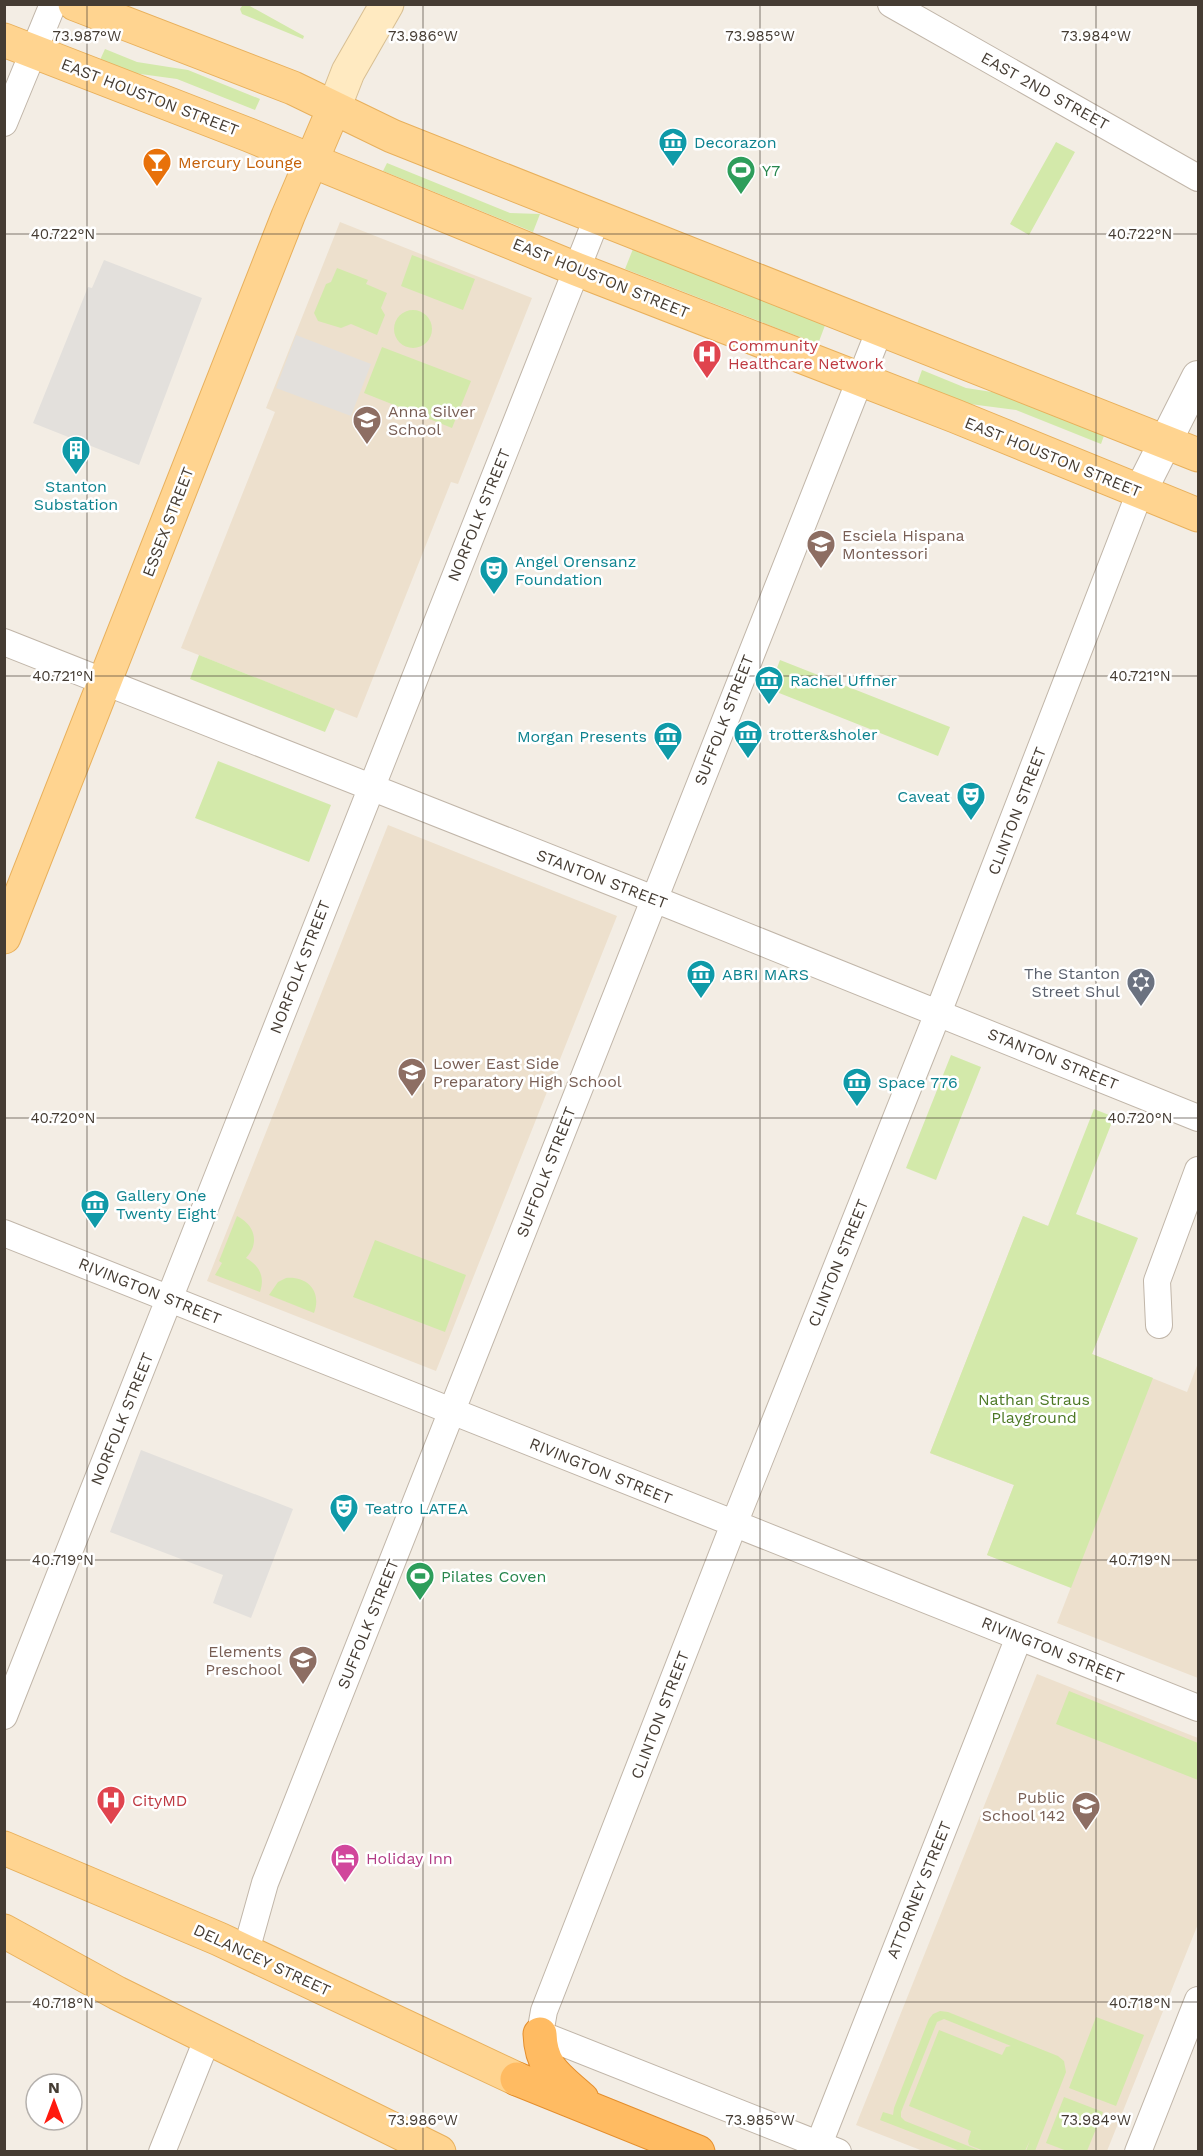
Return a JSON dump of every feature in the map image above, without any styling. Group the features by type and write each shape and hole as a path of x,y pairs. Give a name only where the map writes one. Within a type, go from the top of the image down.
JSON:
{"highway":[{"path":"540,2034 544,2061 593,2109"},
{"path":"517,2079 557,2097 698,2151"}],"main road":[{"path":"75,4 293,88 392,136 1198,456"},
{"path":"334,108 348,72 387,4"},
{"name":"EAST HOUSTON STREET","path":"19,46 249,135 576,269 1198,515"},
{"name":"ESSEX STREET","path":"4,937 334,108"},
{"name":"DELANCEY STREET","path":"4,1848 246,1951 517,2079"},
{"path":"4,1931 90,1979 432,2150"}],"street":[{"path":"4,123 19,46 53,4"},
{"name":"EAST 2ND STREET","path":"891,4 1198,178"},
{"name":"NORFOLK STREET","path":"4,1716 597,218"},
{"name":"SUFFOLK STREET","path":"246,1951 265,1883 880,329"},
{"path":"1140,492 1198,377"},
{"name":"CLINTON STREET","path":"540,2034 544,2011 734,1524 938,1013 1140,492"},
{"name":"STANTON STREET","path":"4,642 1198,1118"},
{"path":"1160,1325 1157,1281 1198,1170"},
{"name":"RIVINGTON STREET","path":"4,1233 1198,1708"},
{"name":"ATTORNEY STREET","path":"829,2148 1019,1637"},
{"path":"1138,2151 1198,2000"},
{"path":"540,2034 829,2148"},
{"path":"162,2151 208,2037"}],"shaded area":[{"name":"Anna Silver School","path":"340,222 532,298 458,484 451,482 357,718 181,648 275,412 266,408"},
{"path":"104,260 202,298 139,465 33,423 88,287 92,288"},
{"path":"296,335 371,364 351,416 276,388"},
{"name":"Lower East Side Preparatory High School","path":"388,825 617,916 436,1371 207,1281"},
{"name":"Nathan Straus Playground","path":"1023,1216 1130,1258 1092,1354 1187,1392 1198,1363 1198,1678 1057,1623 1071,1587 987,1555 1014,1485 930,1453"},
{"path":"141,1450 293,1509 251,1618 213,1603 223,1575 110,1532"},
{"name":"Public School 142","path":"1037,1674 1198,1738 1198,1924 1107,2151 923,2151 856,2125"}],"green space":[{"path":"248,5 304,36 303,39 242,14 240,9 242,6"},
{"path":"105,49 137,62 188,70 260,99 255,110 177,79 133,73 100,60"},
{"path":"1056,142 1075,152 1029,235 1010,224"},
{"path":"387,163 510,213 540,214 533,232 383,171"},
{"path":"635,244 827,320 818,344 625,269"},
{"path":"412,255 475,279 463,310 401,286"},
{"path":"337,268 368,280 366,284 387,293 381,308 385,315 377,335 351,324 341,328 318,321 314,313 326,284 331,282"},
{"path":"413,310 426,316 432,329 426,342 413,348 400,342 394,329 400,316"},
{"path":"382,347 471,381 452,428 364,393"},
{"path":"922,370 966,388 1018,396 1106,430 1101,444 1016,410 962,403 917,384"},
{"path":"199,655 335,709 325,732 190,679"},
{"path":"780,660 950,727 938,756 769,689"},
{"path":"218,761 331,805 309,862 195,818"},
{"path":"951,1055 981,1067 936,1180 906,1168"},
{"name":"Nathan Straus Playground","path":"1094,1109 1114,1117 1076,1214 1138,1238 1092,1354 1153,1378 1071,1588 987,1555 1014,1485 930,1453 1023,1216 1048,1226"},
{"path":"237,1216 248,1224 254,1235 253,1246 246,1258 260,1272 262,1281 260,1292 215,1275 222,1263 219,1261"},
{"path":"375,1240 466,1275 445,1332 353,1297"},
{"path":"286,1278 301,1280 311,1287 316,1298 314,1313 269,1295 278,1282"},
{"path":"1069,1691 1198,1743 1198,1780 1056,1724"},
{"path":"940,2011 948,2012 1058,2056 1064,2061 1066,2072 1035,2151 1026,2151 1030,2140 1025,2151 984,2151 969,2145 971,2131 909,2106 939,2030 1002,2055 1006,2047 1011,2046 944,2019 937,2022 901,2117 905,2121 981,2151 960,2151 880,2120 883,2112 893,2115 929,2019"},
{"path":"1096,2017 1144,2035 1116,2106 1069,2088"},
{"path":"1064,2097 1103,2112 1087,2151 1067,2151 1046,2143"}],"place":[{"name":"Decorazon","path":"673,168"},
{"name":"Mercury Lounge","path":"157,188"},
{"name":"Y7","path":"741,196"},
{"name":"Community Healthcare Network","path":"707,380"},
{"name":"Anna Silver School","path":"367,446"},
{"name":"Stanton Substation","path":"76,476"},
{"name":"Esciela Hispana Montessori","path":"821,570"},
{"name":"Angel Orensanz Foundation","path":"494,596"},
{"name":"Rachel Uffner","path":"769,706"},
{"name":"trotter&sholer","path":"748,760"},
{"name":"Morgan Presents","path":"668,762"},
{"name":"Caveat","path":"971,822"},
{"name":"ABRI MARS","path":"701,1000"},
{"name":"The Stanton Street Shul","path":"1141,1008"},
{"name":"Lower East Side Preparatory High School","path":"412,1098"},
{"name":"Space 776","path":"857,1108"},
{"name":"Gallery One Twenty Eight","path":"95,1230"},
{"name":"Teatro LATEA","path":"344,1534"},
{"name":"Pilates Coven","path":"420,1602"},
{"name":"Elements Preschool","path":"303,1686"},
{"name":"CityMD","path":"111,1826"},
{"name":"Public School 142","path":"1086,1832"},
{"name":"Holiday Inn","path":"345,1884"}]}
